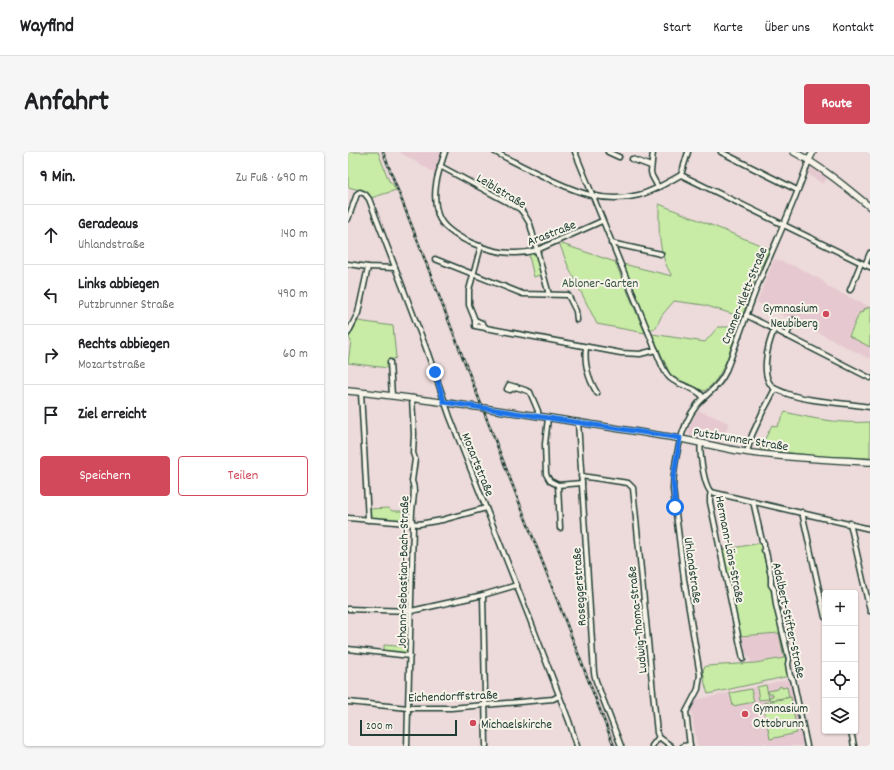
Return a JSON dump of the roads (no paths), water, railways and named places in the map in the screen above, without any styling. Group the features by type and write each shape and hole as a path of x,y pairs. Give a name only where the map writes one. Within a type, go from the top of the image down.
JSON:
{"main road":[{"path":"794,152 809,160 840,182 870,207"},
{"name":"Cramer-Klett-Straße","path":"809,160 813,152"},
{"name":"Putzbrunner Straße","path":"348,391 444,402 578,422 680,438 747,452 817,460 870,462"}],"street":[{"name":"Arastraße","path":"445,152 436,181 435,194 438,215 441,221 457,235 481,246 508,253 526,253 537,250 602,222"},
{"path":"496,152 559,184 583,194 606,198 623,198 640,194 658,187 681,175 688,152"},
{"path":"574,152 660,361 669,378 700,393 703,397"},
{"path":"608,152 619,157"},
{"path":"653,152 651,166 652,176 658,187"},
{"path":"721,152 798,190"},
{"path":"632,159 651,166"},
{"name":"Cramer-Klett-Straße","path":"680,438 695,408 703,397 716,387 724,374 746,315 809,160"},
{"name":"Leiblstraße","path":"440,166 520,209 528,219 549,295"},
{"path":"681,175 870,267"},
{"name":"Mozartstraße","path":"349,212 357,194 360,192 365,194 369,199 426,348 444,402 517,585 570,723 577,746"},
{"path":"348,219 349,212"},
{"path":"611,243 661,254"},
{"path":"481,246 472,274 469,290 469,305 475,320 475,326 631,354 640,354 656,350"},
{"path":"850,290 870,253"},
{"path":"435,258 523,294 568,295 576,311 577,320"},
{"path":"348,264 368,267 395,268"},
{"path":"348,333 358,313 368,267"},
{"path":"746,315 870,378"},
{"path":"786,336 794,320"},
{"path":"774,330 766,356 767,376 770,384 775,389 800,398 870,407"},
{"path":"586,347 585,359 587,368 593,387 597,393"},
{"path":"390,362 392,396"},
{"path":"516,387 530,392 538,411 538,416"},
{"path":"747,452 752,434 775,389"},
{"path":"361,393 368,520"},
{"name":"Johann-Sebastian-Bach-Straße","path":"407,746 413,527 411,514 413,505 413,476 415,459 413,453 414,434 412,398"},
{"path":"548,418 544,470 548,478 558,485 582,483"},
{"name":"Roseggerstraße","path":"578,422 594,673 622,746"},
{"name":"Uhlandstraße","path":"680,438 673,479 673,489 684,579 700,675 698,689 686,712 690,745"},
{"name":"Hermann-Löns-Straße","path":"701,443 703,467 708,488 711,492 710,502 743,659"},
{"name":"Ludwig-Thoma-Straße","path":"581,476 628,483 632,486 634,491 656,727 659,737"},
{"path":"558,485 560,528"},
{"path":"711,492 850,523 870,529"},
{"name":"Adalbert-Stifter-Straße","path":"753,501 762,541 764,543 764,550 766,552 771,576 771,585 774,589 776,605 786,648 790,676 793,679 807,746"},
{"path":"348,518 412,524 442,520 486,508"},
{"path":"802,512 822,603"},
{"path":"850,523 870,611"},
{"path":"348,609 411,610 484,595 517,585"},
{"path":"484,595 486,746"},
{"path":"348,649 410,656"},
{"name":"Eichendorffstraße","path":"348,702 408,708 451,708 553,699 559,696"},
{"path":"852,734 854,746"},
{"path":"652,746 659,737 671,746"},
{"path":"683,746 690,745"}],"railway":[{"path":"383,152 614,746"}],"place":[{"name":"Gymnasium Neubiberg","path":"826,314"},
{"name":"Gymnasium Ottobrunn","path":"745,714"},
{"name":"Michaelskirche","path":"473,723"}],"park label":[{"name":"Abloner-Garten","path":"600,282"}]}
